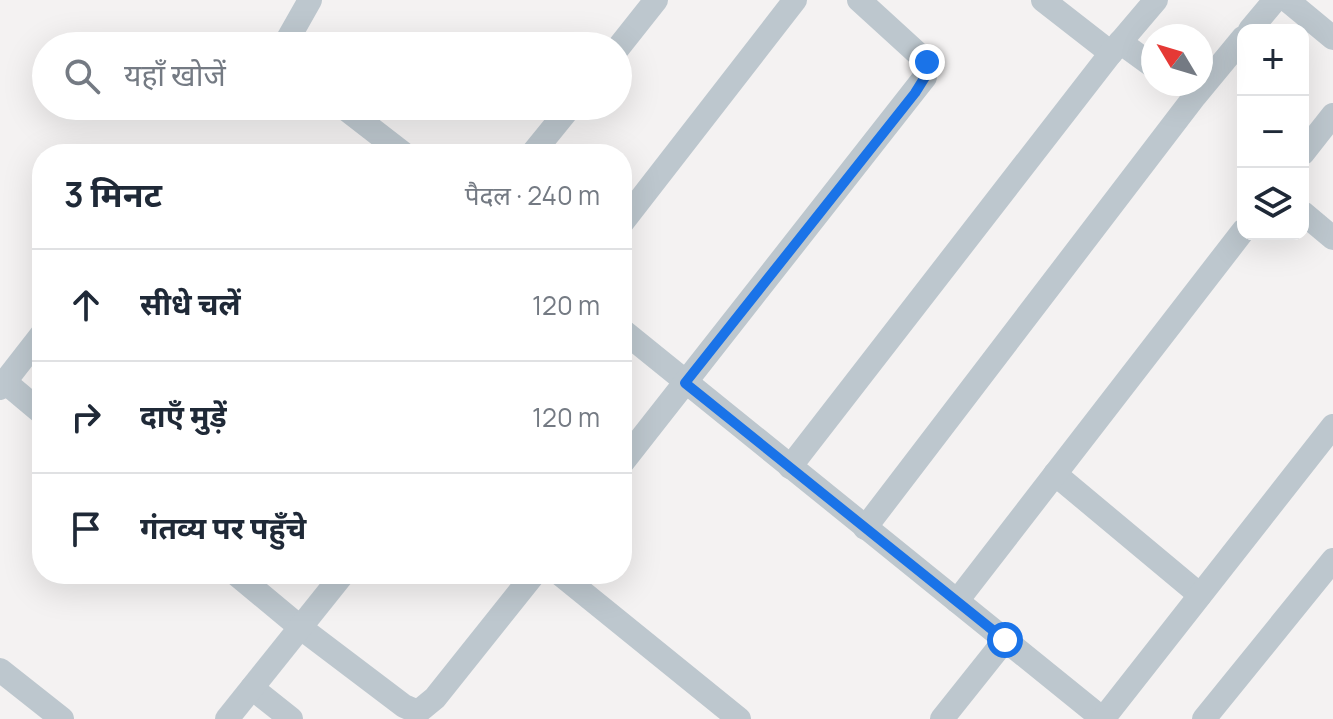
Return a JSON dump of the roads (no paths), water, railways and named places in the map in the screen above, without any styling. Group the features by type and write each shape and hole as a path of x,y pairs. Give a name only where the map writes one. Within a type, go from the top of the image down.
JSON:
{"street":[{"path":"631,32 656,0"},
{"path":"632,210 795,0"},
{"path":"1043,0 1116,48 1141,60"},
{"path":"790,467 1156,0"},
{"path":"1255,24 1275,0"},
{"path":"1287,0 1333,38"},
{"path":"292,32 310,1"},
{"path":"632,450 925,77 927,62 869,3"},
{"path":"1213,65 1237,43"},
{"path":"865,528 1182,96"},
{"path":"1309,145 1333,115"},
{"path":"360,120 391,144"},
{"path":"540,144 560,120"},
{"path":"1309,218 1333,238"},
{"path":"957,601 1237,239"},
{"path":"632,338 1103,719 1333,426"},
{"path":"32,347 2,385 32,406"},
{"path":"1055,474 1200,595"},
{"path":"1204,719 1333,560"},
{"path":"248,584 404,706 418,712 435,698 526,584"},
{"path":"227,719 335,584"},
{"path":"572,584 739,719"},
{"path":"942,719 1005,640"},
{"path":"0,670 62,719"},
{"path":"252,688 291,719"}]}
